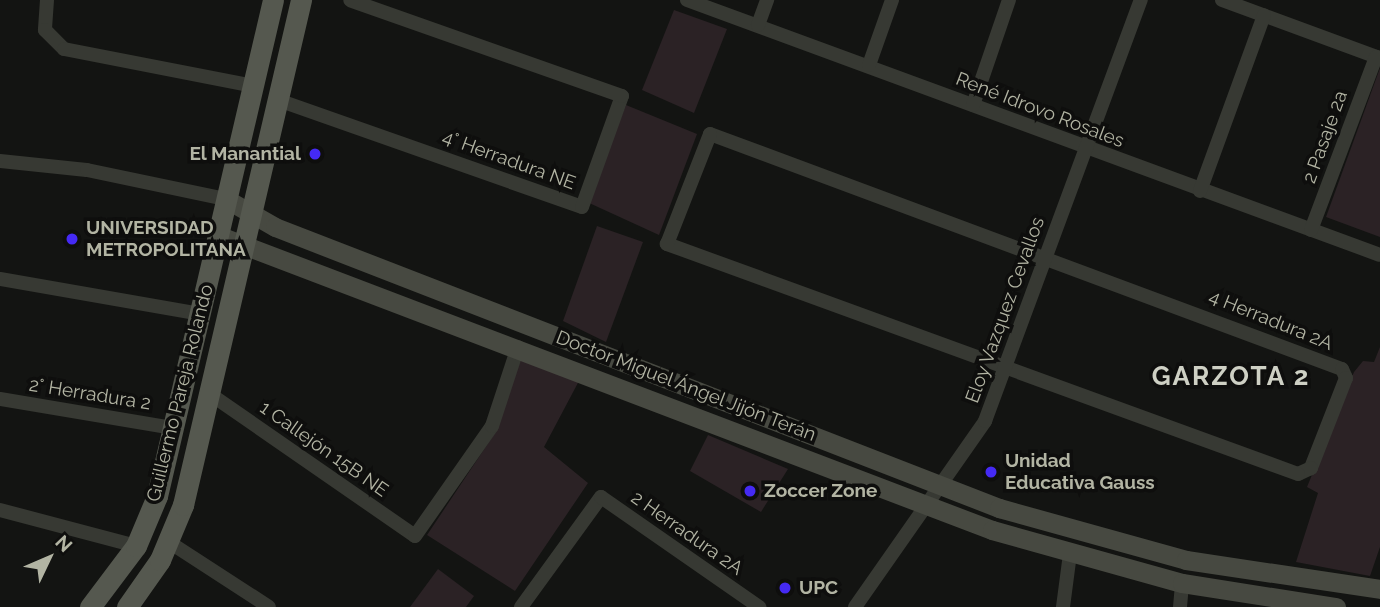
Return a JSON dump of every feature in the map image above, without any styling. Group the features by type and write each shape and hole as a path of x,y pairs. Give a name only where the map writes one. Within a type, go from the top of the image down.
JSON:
{"main road":[{"name":"Guillermo Pareja Rolando","path":"90,607 136,546 174,428 273,0"},
{"name":"Guillermo Pareja Rolando","path":"127,607 169,542 210,394 301,0"}],"street":[{"path":"47,0 45,30 64,49 254,86"},
{"name":"4° Herradura NE","path":"278,100 582,207 622,96 350,0"},
{"name":"René Idrovo Rosales","path":"687,0 1380,255"},
{"path":"758,25 767,0"},
{"path":"869,65 892,0"},
{"path":"973,105 1009,0"},
{"name":"Eloy Vazquez Cevallos","path":"855,607 985,421 1141,0"},
{"path":"1222,0 1378,58"},
{"path":"1200,191 1264,15"},
{"name":"2 Pasaje 2a","path":"1311,230 1378,58"},
{"name":"4 Herradura 2A","path":"710,134 1045,254 1342,369 1346,378 1311,468 1298,474 1004,368 667,244 710,134"},
{"name":"Doctor Miguel Ángel Jijón Terán","path":"0,161 87,170 226,199 312,241 939,484 1075,531 1186,560 1380,589"},
{"name":"Doctor Miguel Ángel Jijón Terán","path":"217,235 246,242 305,264 925,505 1070,554 1182,583 1295,604 1336,607"},
{"path":"305,264 312,241"},
{"path":"0,279 201,314"},
{"name":"1 Callejón 15B NE","path":"210,394 415,536 492,425 518,347"},
{"name":"2° Herradura 2","path":"0,399 174,428"},
{"name":"2 Herradura 2A","path":"521,607 601,497 759,607"},
{"path":"0,510 136,546"},
{"path":"169,542 269,607"},
{"path":"1063,607 1070,554"},
{"path":"1295,604 1298,578"},
{"path":"1180,607 1182,583"}],"shaded area":[{"path":"674,10 727,29 694,113 642,90"},
{"path":"1380,68 1380,237 1326,217"},
{"path":"626,105 697,134 659,235 587,202"},
{"path":"597,226 643,242 606,342 563,321"},
{"path":"1380,347 1380,547 1370,576 1296,562 1318,493 1307,487 1354,372 1363,361 1374,362"},
{"path":"522,355 580,379 544,447 588,483 515,591 427,535 497,430"},
{"name":"Zoccer Zone","path":"708,435 788,469 761,512 690,471"},
{"path":"438,569 474,596 466,607 410,607"}],"place":[{"name":"El Manantial","path":"315,154"},
{"name":"UNIVERSIDAD METROPOLITANA","path":"72,239"},
{"name":"Unidad Educativa Gauss","path":"991,472"},
{"name":"Zoccer Zone","path":"750,491"},
{"name":"UPC","path":"785,588"}],"district":[{"name":"GARZOTA 2","path":"1231,377"}]}
